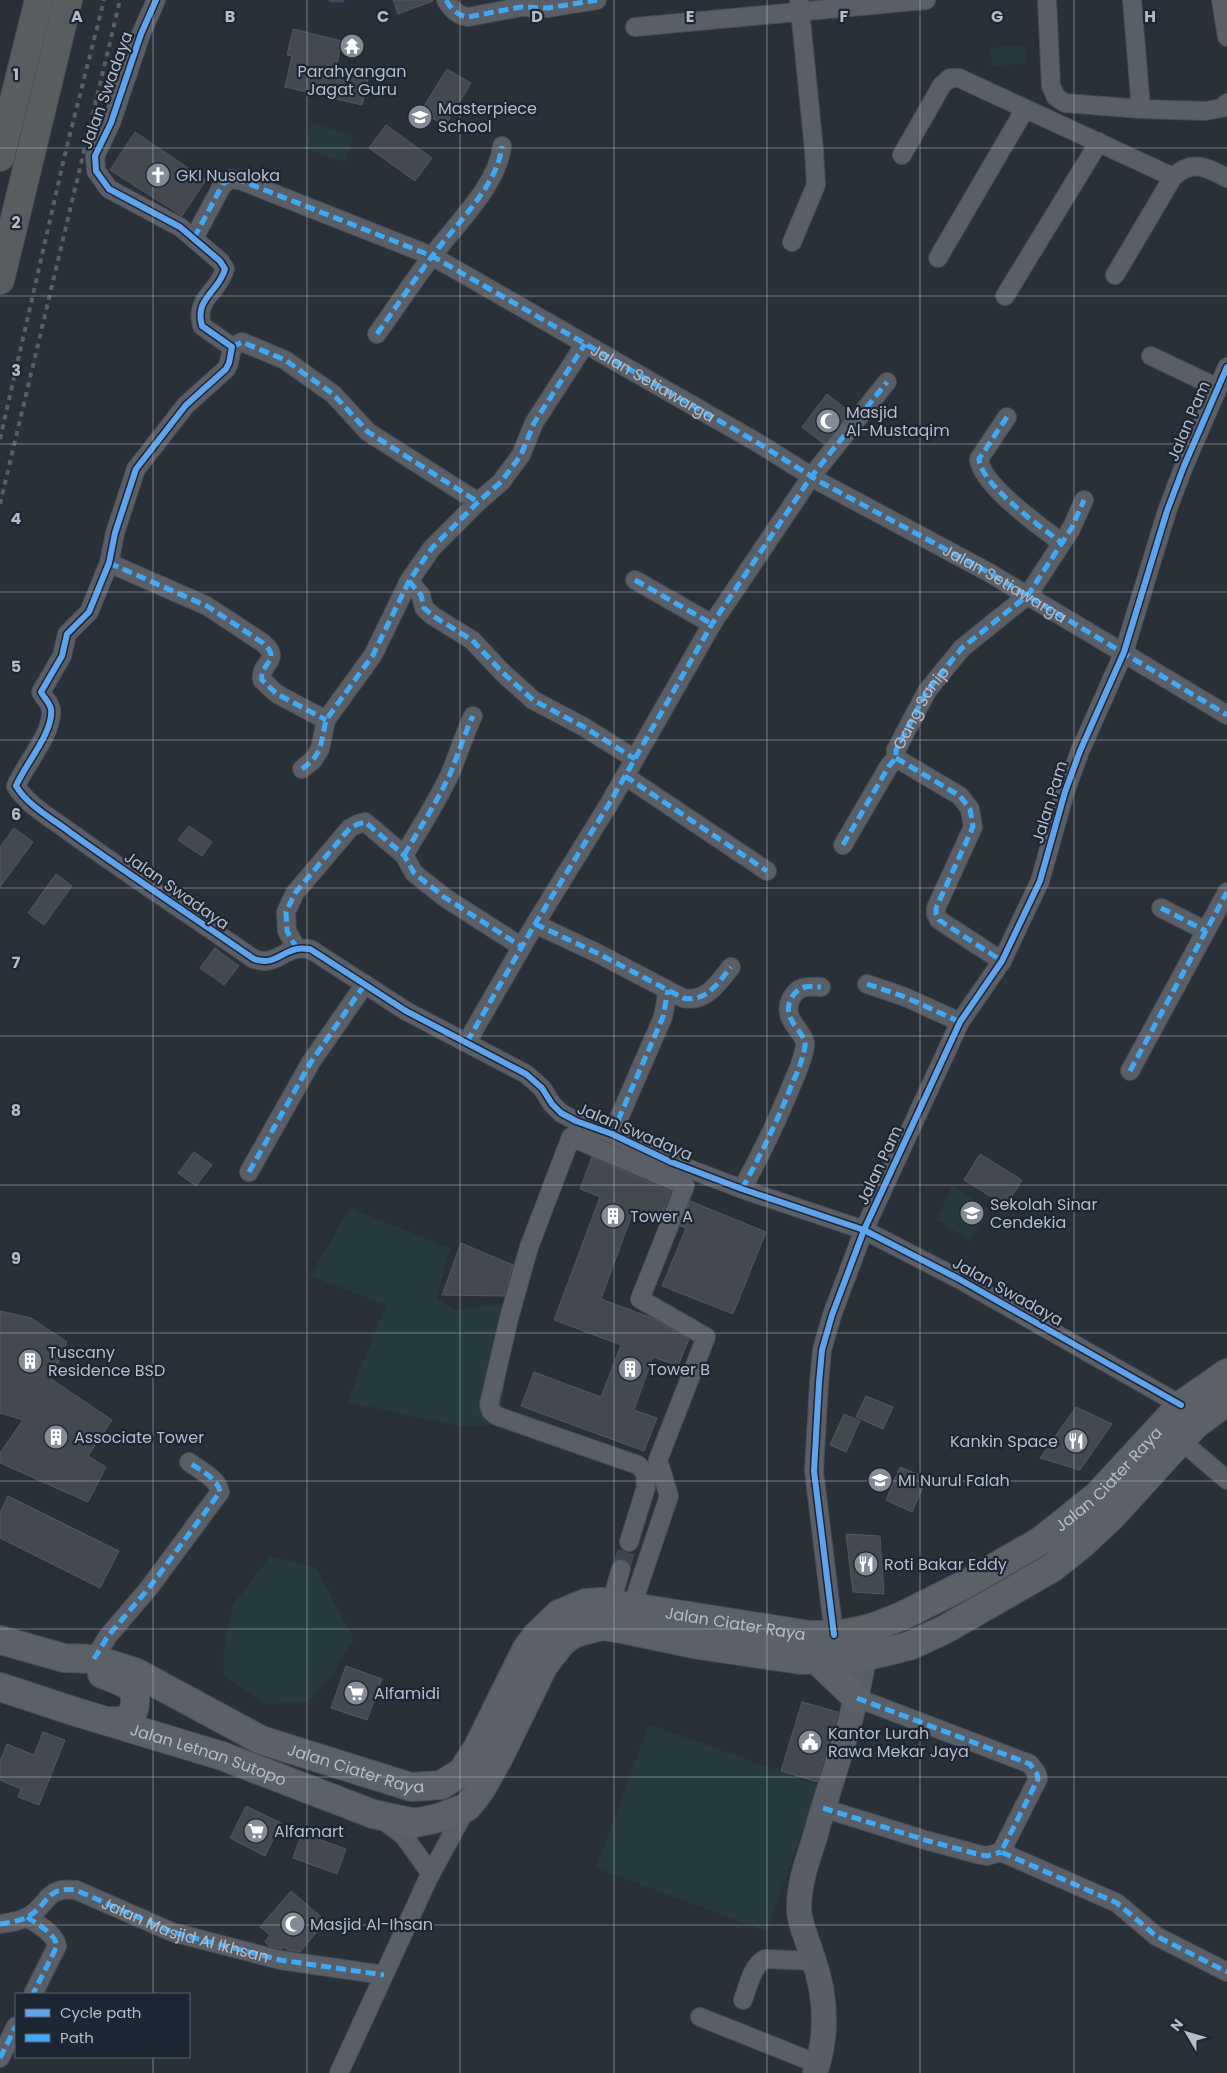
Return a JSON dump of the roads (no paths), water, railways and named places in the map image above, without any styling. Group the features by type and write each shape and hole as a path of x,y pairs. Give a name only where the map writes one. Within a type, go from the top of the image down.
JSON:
{"highway":[{"path":"0,157 39,0"},
{"path":"0,280 68,0"},
{"path":"0,250 25,176"}],"main road":[{"name":"Jalan Ciater Raya","path":"468,1807 480,1791 499,1757 544,1665 562,1642 575,1633 602,1626 699,1645 788,1659 817,1660 864,1657 909,1646 944,1630 1052,1568 1082,1544 1111,1517 1217,1398 1227,1372"},
{"name":"Jalan Ciater Raya","path":"261,1740 411,1787 441,1785 462,1772 478,1747 526,1650 548,1623 559,1614 573,1607 586,1603 621,1604 785,1632 834,1635 874,1627 902,1616 966,1584 1042,1540 1098,1494 1181,1405 1217,1398"},
{"name":"Jalan Letnan Sutopo","path":"0,1640 64,1658 94,1659 136,1672 261,1740"},
{"path":"64,1658 127,1685 132,1690 135,1696 135,1705 130,1717 123,1720 106,1721"},
{"path":"817,1660 857,1698"},
{"name":"Jalan Letnan Sutopo","path":"0,1687 222,1756 374,1814 415,1823 438,1818 468,1807"}],"street":[{"name":"Jalan Swadaya","path":"156,0 141,34 111,123 95,156 94,164 96,171 109,189 158,213 180,227 220,261 225,269 223,277 202,303 199,316 202,326 232,347 226,369 186,405 136,469 115,533 109,563 89,612 67,634 62,656 41,692 50,706 49,727 20,776 16,786 20,792 34,806 85,843 254,959 262,962 270,961 297,949 310,949 406,1011 526,1074 542,1088 552,1104 561,1113 576,1121 612,1134 671,1162 742,1189 864,1230 959,1279 1181,1405"},
{"path":"446,0 453,10 461,16 468,16 521,7 548,8 597,0"},
{"path":"635,27 800,5 926,0"},
{"path":"1047,0 1051,86 1056,97 1065,103 1141,109 1205,111 1222,108 1227,103"},
{"path":"1132,0 1141,109"},
{"path":"1222,0 1227,37"},
{"path":"792,242 816,185 800,5"},
{"path":"902,155 942,85 950,78 959,78 1173,177"},
{"path":"938,258 1025,108"},
{"path":"1004,296 1099,142"},
{"path":"378,334 432,256 489,181 501,157 502,146"},
{"path":"1115,275 1173,177 1182,168 1196,165 1227,178"},
{"name":"Jalan Setiawarga","path":"194,238 223,184 230,179 242,181 432,256 758,443 811,476 1028,595 1227,715"},
{"path":"232,347 242,342 285,360 334,394 368,432 478,502"},
{"path":"302,768 313,760 320,749 326,720 373,655 409,581 432,548 478,502 502,482 521,455 534,423 585,344"},
{"path":"1151,356 1218,388"},
{"name":"Jalan Pam","path":"834,1635 814,1471 822,1350 832,1316 864,1230 960,1022 1002,961 1040,881 1065,792 1080,751 1124,652 1167,511 1184,466 1227,367"},
{"path":"467,1042 535,924 625,776 712,624 811,476 887,382"},
{"path":"1007,417 979,459 980,468 996,488 1028,517 1062,543"},
{"name":"Gang Sanip","path":"843,845 889,766 896,758 896,750 927,691 962,648 1028,595 1071,529 1084,500"},
{"path":"109,563 207,606 264,643 271,649 272,654 262,674 262,680 277,694 326,720"},
{"path":"635,580 712,624"},
{"path":"409,581 421,595 424,608 433,616 472,640 503,673 533,700 584,727 634,760"},
{"path":"404,855 427,818 450,773 473,716"},
{"path":"896,758 960,796 970,809 973,827 936,908 936,914 938,920 1002,961"},
{"path":"625,776 767,871"},
{"path":"297,949 287,931 286,912 295,893 350,828 365,822 404,855 414,873 444,897 522,947"},
{"path":"1130,1071 1227,892"},
{"path":"1161,908 1206,931"},
{"path":"535,924 690,1000 699,998 715,987 731,967"},
{"path":"249,1172 311,1062 365,984"},
{"path":"867,984 905,996 960,1022"},
{"path":"742,1189 773,1132 799,1068 806,1044 790,1015 790,1002 798,989 804,985 821,987"},
{"path":"612,1134 663,1017 668,990"},
{"path":"621,1604 669,1496 658,1460 706,1337 640,1299 685,1186 571,1137 529,1246 509,1318 489,1405 491,1411 496,1416 638,1465 645,1474 646,1487 629,1542"},
{"path":"1180,1440 1227,1480"},
{"path":"94,1659 108,1636 148,1588 220,1492 219,1485 189,1462"},
{"path":"621,1569 621,1604"},
{"path":"700,2017 816,2068 824,2032 825,2010 821,1985 801,1924 799,1896 823,1808 857,1698 864,1657"},
{"path":"823,1808 980,1856 993,1855 1001,1852 1038,1779 1030,1764 857,1698"},
{"path":"339,2073 431,1874 468,1807"},
{"path":"374,1814 404,1836 421,1857 431,1874"},
{"path":"1001,1852 1117,1903 1156,1936 1227,1972"},
{"name":"Jalan Masjid Al Ikhsan","path":"0,1924 27,1917 53,1892 66,1889 76,1890 172,1932 280,1960 384,1975"},
{"path":"27,1917 50,1934 56,1942 56,1946 32,1993"},
{"path":"743,2000 756,1966 761,1961 765,1959 814,1961"},
{"path":"0,2058 15,2028"}],"waterway":[{"path":"331,0 342,0"}],"tunnel":[{"path":"621,1569 629,1542"}],"railway":[{"path":"0,439 66,150 104,0"},
{"path":"0,504 120,0"}],"place":[{"name":"Parahyangan Jagat Guru","path":"352,46"},
{"name":"Masterpiece School","path":"420,117"},
{"name":"GKI Nusaloka","path":"158,175"},
{"name":"Masjid Al-Mustaqim","path":"828,421"},
{"name":"Sekolah Sinar Cendekia","path":"972,1213"},
{"name":"Tower A","path":"613,1216"},
{"name":"Tuscany Residence BSD","path":"30,1361"},
{"name":"Tower B","path":"630,1369"},
{"name":"Associate Tower","path":"56,1437"},
{"name":"Kankin Space","path":"1076,1441"},
{"name":"MI Nurul Falah","path":"880,1480"},
{"name":"Roti Bakar Eddy","path":"866,1564"},
{"name":"Alfamidi","path":"356,1693"},
{"name":"Kantor Lurah Rawa Mekar Jaya","path":"810,1742"},
{"name":"Alfamart","path":"256,1831"},
{"name":"Masjid Al-Ihsan","path":"293,1924"}]}
